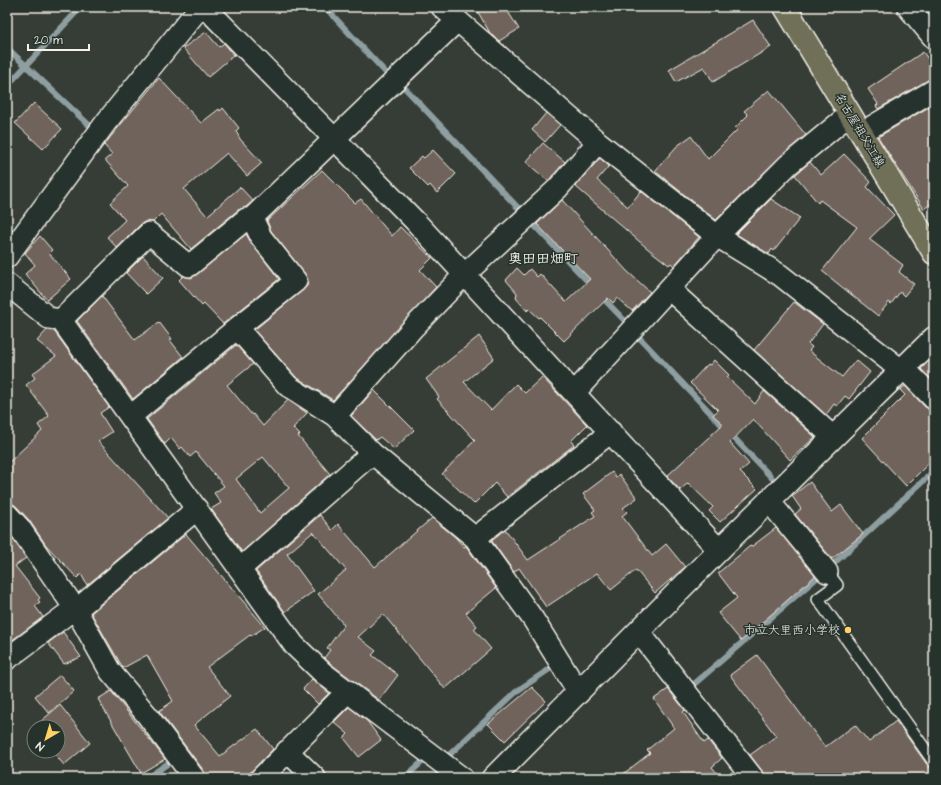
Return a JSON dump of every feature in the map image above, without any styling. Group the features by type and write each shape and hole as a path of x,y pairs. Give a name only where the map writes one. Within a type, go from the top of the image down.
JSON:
{"main road":[{"name":"名古屋祖父江線","path":"785,7 934,253"}],"street":[{"path":"7,258 107,121 200,7"},
{"path":"205,7 415,221 575,392 719,550"},
{"path":"908,7 934,38"},
{"path":"61,320 149,233 189,266 246,219 252,218 335,138 452,12 598,142 717,236 780,275 902,369 934,399"},
{"path":"861,133 934,90"},
{"path":"575,392 717,236 788,165 850,114"},
{"path":"334,416 376,368 464,275 557,189 598,142"},
{"path":"131,416 296,281 261,237 252,218"},
{"path":"7,284 49,318 61,320 294,645 323,672 462,778"},
{"path":"669,289 833,437"},
{"path":"237,328 288,386 334,416 372,453 475,538 533,619 578,693"},
{"path":"493,778 719,550 934,338"},
{"path":"475,538 611,432"},
{"path":"240,569 372,453"},
{"path":"769,501 827,572"},
{"path":"7,659 76,609 197,509"},
{"path":"7,514 19,527 76,609 110,671 147,715 194,778"},
{"path":"639,632 753,778"},
{"path":"261,778 348,690"},
{"path":"287,751 315,778"}],"lane":[{"path":"827,572 837,585 818,599 934,762"}],"building":[{"path":"475,7 505,7 519,29 499,41 490,33"},
{"path":"753,20 771,47 713,82 704,67 676,82 669,70"},
{"path":"206,32 219,47 224,43 234,55 208,77 183,48"},
{"path":"923,52 934,67 934,78 878,109 876,106 878,104 868,89"},
{"path":"159,78 201,123 219,109 220,111 223,108 239,128 236,131 240,139 262,163 247,176 227,153 184,189 207,216 240,187 253,201 246,207 238,210 191,249 161,214 153,222 146,221 141,224 117,248 107,237 125,220 110,203 128,186 105,160 112,154 104,145"},
{"path":"769,90 806,135 780,157 716,220 655,171 677,146 691,136 708,159 737,130 735,128 748,115 744,111"},
{"path":"34,103 62,129 43,149 15,123"},
{"path":"934,104 934,201 924,209 878,137"},
{"path":"546,113 560,125 545,142 532,130"},
{"path":"543,143 565,162 548,181 526,162"},
{"path":"433,150 456,174 437,193 430,185 428,187 409,168 422,156 424,158"},
{"path":"844,154 871,182 867,187 894,215 869,239 903,265 899,272 914,284 904,296 900,292 891,304 889,302 878,316 822,271 857,227 820,200 818,203 795,175 810,162 821,175"},
{"path":"600,158 609,166 597,180 628,207 641,191 699,237 674,266 671,263 669,265 647,248 575,186"},
{"path":"322,170 355,203 361,199 392,236 400,227 432,258 420,270 436,287 333,400 296,377 254,330 307,286 308,280 305,274 271,231 267,221"},
{"path":"771,199 800,218 774,251 772,249 769,254 736,234"},
{"path":"562,200 627,271 650,292 632,311 617,298 613,303 608,298 564,341 540,317 539,318 529,309 527,311 516,298 517,293 506,280 517,268 524,275 530,269 537,277 540,274 566,302 590,279 537,224"},
{"path":"246,234 279,279 223,324 204,304 202,306 179,280 183,276 191,278 196,275"},
{"path":"40,236 52,250 49,253 71,279 47,300 25,274 35,265 25,253"},
{"path":"143,256 163,278 146,294 126,273"},
{"path":"102,296 135,340 159,322 183,357 133,399 77,321"},
{"path":"794,302 823,324 808,344 812,347 809,351 842,377 856,360 870,372 849,399 845,396 837,406 834,404 826,415 754,350"},
{"path":"47,330 54,331 109,407 100,413 112,432 98,441 168,518 87,585 81,574 77,578 46,545 29,520 16,506 7,502 7,464 42,431 38,425 49,416 26,385 35,378 32,374 56,356 37,341"},
{"path":"479,336 494,358 464,382 491,410 516,384 525,393 542,377 587,425 571,441 574,445 507,497 495,483 474,504 442,474 475,440 437,399 439,397 426,379"},
{"path":"236,345 253,364 227,385 263,426 288,400 307,413 293,428 330,474 242,552 211,509 221,503 214,493 224,486 196,452 190,457 182,447 180,449 171,438 165,444 147,419","holes":["263,457 289,488 260,513 236,479"]},
{"path":"934,356 934,382 921,369"},
{"path":"714,360 729,375 727,377 755,404 764,391 815,437 790,460 753,419 730,443 749,464 740,472 757,489 720,522 709,511 713,507 688,483 680,490 667,476 723,424 713,415 718,410 690,383 708,364 710,365"},
{"path":"905,386 925,407 934,411 934,458 906,486 862,438 905,395 900,390"},
{"path":"374,390 414,430 394,449 380,437 376,440 351,416"},
{"path":"612,472 616,477 619,474 637,498 623,508 627,512 622,516 652,556 666,544 685,567 655,593 636,570 611,590 597,573 546,607 519,568 514,572 491,540 505,529 528,560 595,516 592,512 595,510 583,494"},
{"path":"810,482 832,512 841,505 863,534 832,559 795,514 801,509 792,496"},
{"path":"320,515 332,530 338,524 375,567 432,518 455,537 464,547 466,546 496,588 466,613 477,626 474,629 491,649 445,689 383,614 358,637 376,651 372,655 398,675 379,700 331,664 324,658 330,650 327,648 344,625 318,594 346,570 313,532 287,554 314,591 285,612 256,571"},
{"path":"776,528 815,576 741,641 718,613 737,598 718,573 750,546 751,547"},
{"path":"186,534 265,627 251,636 250,635 207,667 230,696 194,725 220,756 257,729 273,749 245,778 206,778 204,771 159,711 173,701 147,655 123,668 91,613"},
{"path":"10,535 26,558 15,566 40,598 38,600 40,602 35,606 43,617 7,644 7,538"},
{"path":"63,632 81,657 64,664 48,643"},
{"path":"757,655 825,747 855,725 869,742 896,721 928,766 934,769 934,778 767,778 750,755 776,736 730,675"},
{"path":"60,675 74,691 49,713 35,696"},
{"path":"312,679 329,693 318,704 303,689"},
{"path":"532,687 546,701 505,741 488,724"},
{"path":"668,689 685,710 683,712 704,743 708,740 722,758 712,767 721,778 618,778 650,753 647,750 674,728 654,699"},
{"path":"111,691 165,759 141,773 98,699"},
{"path":"60,705 90,743 64,765 59,759 66,759 66,719 43,719"},
{"path":"349,707 367,721 381,740 359,757 344,738 348,734 334,722"}],"waterway":[{"path":"7,86 81,7"},
{"path":"325,7 388,75 392,71"},
{"path":"7,48 89,125"},
{"path":"399,90 403,86 522,212"},
{"path":"531,222 593,287"},
{"path":"600,295 627,323"},
{"path":"635,333 772,478"},
{"path":"828,563 831,566 934,471"},
{"path":"693,685 819,576"},
{"path":"447,757 517,691 551,668"},
{"path":"147,778 170,762"},
{"path":"404,778 421,763"}],"place":[{"name":"市立大里西小学校","path":"848,630"}],"district":[{"name":"奥田田畑町","path":"543,258"}]}
